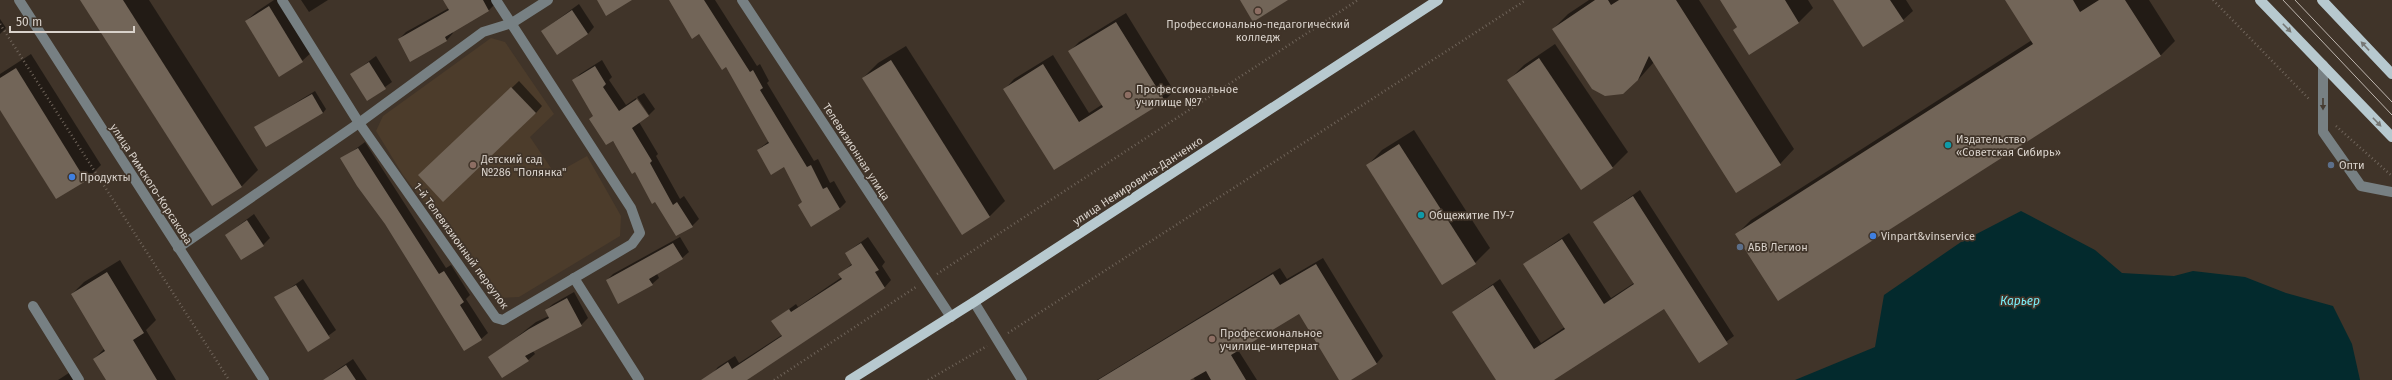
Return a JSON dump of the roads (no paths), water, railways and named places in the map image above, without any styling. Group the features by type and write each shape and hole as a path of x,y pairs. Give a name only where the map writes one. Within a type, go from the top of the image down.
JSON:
{"main road":[{"name":"улица Немировича-Данченко","path":"850,380 951,317 1438,0"},
{"path":"2260,0 2392,137"},
{"path":"2322,0 2392,74"}],"street":[{"name":"улица Римского-Корсакова","path":"19,0 264,380"},
{"name":"1-й Телевизионный переулок","path":"282,0 359,123 496,318 503,320 632,244 640,233 631,208 512,23"},
{"path":"496,0 512,23"},
{"path":"178,248 359,123 484,32 512,23 548,0"},
{"name":"Телевизионная улица","path":"742,0 951,317"},
{"path":"2323,65 2323,132 2361,186 2392,192"},
{"path":"574,278 639,380"},
{"path":"974,302 1022,380"},
{"path":"33,306 78,380"}],"water":[{"name":"Карьер","path":"2021,211 2095,250 2122,273 2174,276 2193,271 2245,277 2286,293 2333,306 2352,344 2360,380 1795,380 1875,347 1884,295 1961,242"}],"tram line":[{"path":"2283,0 2392,115"},
{"path":"2295,0 2392,102"}],"place":[{"name":"Профессионально-педагогический колледж","path":"1258,11"},
{"name":"Профессиональное училище №7","path":"1128,95"},
{"name":"Издательство «Советская Сибирь»","path":"1948,145"},
{"name":"Детский сад №286 \"Полянка\"","path":"473,165"},
{"name":"Опти","path":"2331,165"},
{"name":"Продукты","path":"72,177"},
{"name":"Общежитие ПУ-7","path":"1421,215"},
{"name":"Vinpart&vinservice","path":"1873,236"},
{"name":"АБВ Легион","path":"1740,247"},
{"name":"Профессиональное училище-интернат","path":"1212,339"}]}
